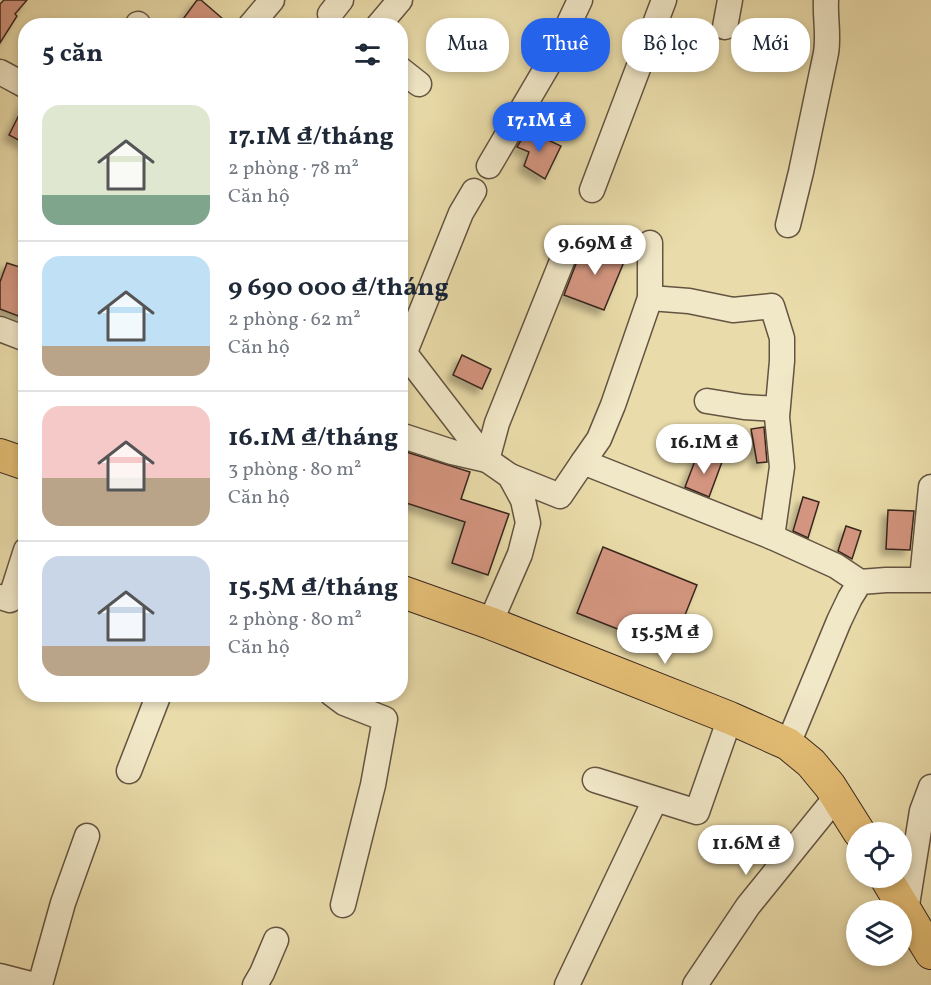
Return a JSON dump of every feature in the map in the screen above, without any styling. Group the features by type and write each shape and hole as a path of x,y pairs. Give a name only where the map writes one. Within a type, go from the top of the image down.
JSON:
{"main road":[{"path":"0,455 18,461"},
{"path":"408,594 490,623 730,718 788,744 811,763 837,796 853,822"},
{"path":"912,921 931,953"}],"street":[{"path":"257,18 272,0"},
{"path":"385,18 400,0"},
{"path":"489,166 554,55 580,0"},
{"path":"592,190 664,0"},
{"path":"725,27 730,0"},
{"path":"788,225 828,41 826,0"},
{"path":"0,72 18,82"},
{"path":"408,337 461,213 474,190"},
{"path":"408,356 487,460 510,476 560,496 599,439 613,405 650,298 650,243"},
{"path":"487,460 497,423 566,251"},
{"path":"650,298 733,310 772,306 782,338 777,409 782,467 772,537"},
{"path":"0,329 18,336"},
{"path":"707,401 777,409"},
{"path":"408,438 452,452 487,460"},
{"path":"583,462 772,537 836,566 860,582 927,580 931,487"},
{"path":"490,623 520,554 528,523 524,500 510,476"},
{"path":"0,597 10,600 18,575"},
{"path":"788,744 839,621 860,582"},
{"path":"129,771 156,702"},
{"path":"343,702 386,720 371,795 343,905"},
{"path":"595,780 697,812 730,718"},
{"path":"908,900 922,810 931,787"},
{"path":"695,985 748,906 837,796"},
{"path":"567,985 655,800"},
{"path":"40,985 63,903 87,836"},
{"path":"255,985 276,940"},
{"path":"0,976 35,985"}],"building":[{"path":"4,0 27,0 15,14 17,16 0,43 0,4"},
{"path":"197,0 201,0 222,18 184,18"},
{"path":"18,117 18,140 9,135"},
{"path":"527,130 561,146 545,179 524,166 529,152 517,147"},
{"path":"587,243 626,257 604,310 564,295 579,256"},
{"path":"7,263 18,266 18,316 0,309 0,282"},
{"path":"462,355 491,369 482,389 453,375"},
{"path":"764,427 767,462 757,463 751,429"},
{"path":"408,453 470,472 461,499 509,514 488,575 452,563 465,522 408,504"},
{"path":"698,453 722,462 709,497 685,487"},
{"path":"803,497 819,502 808,538 793,531"},
{"path":"888,510 914,511 910,550 886,549"},
{"path":"846,526 861,531 852,559 838,551"},
{"path":"603,547 697,585 671,650 577,613"}]}
